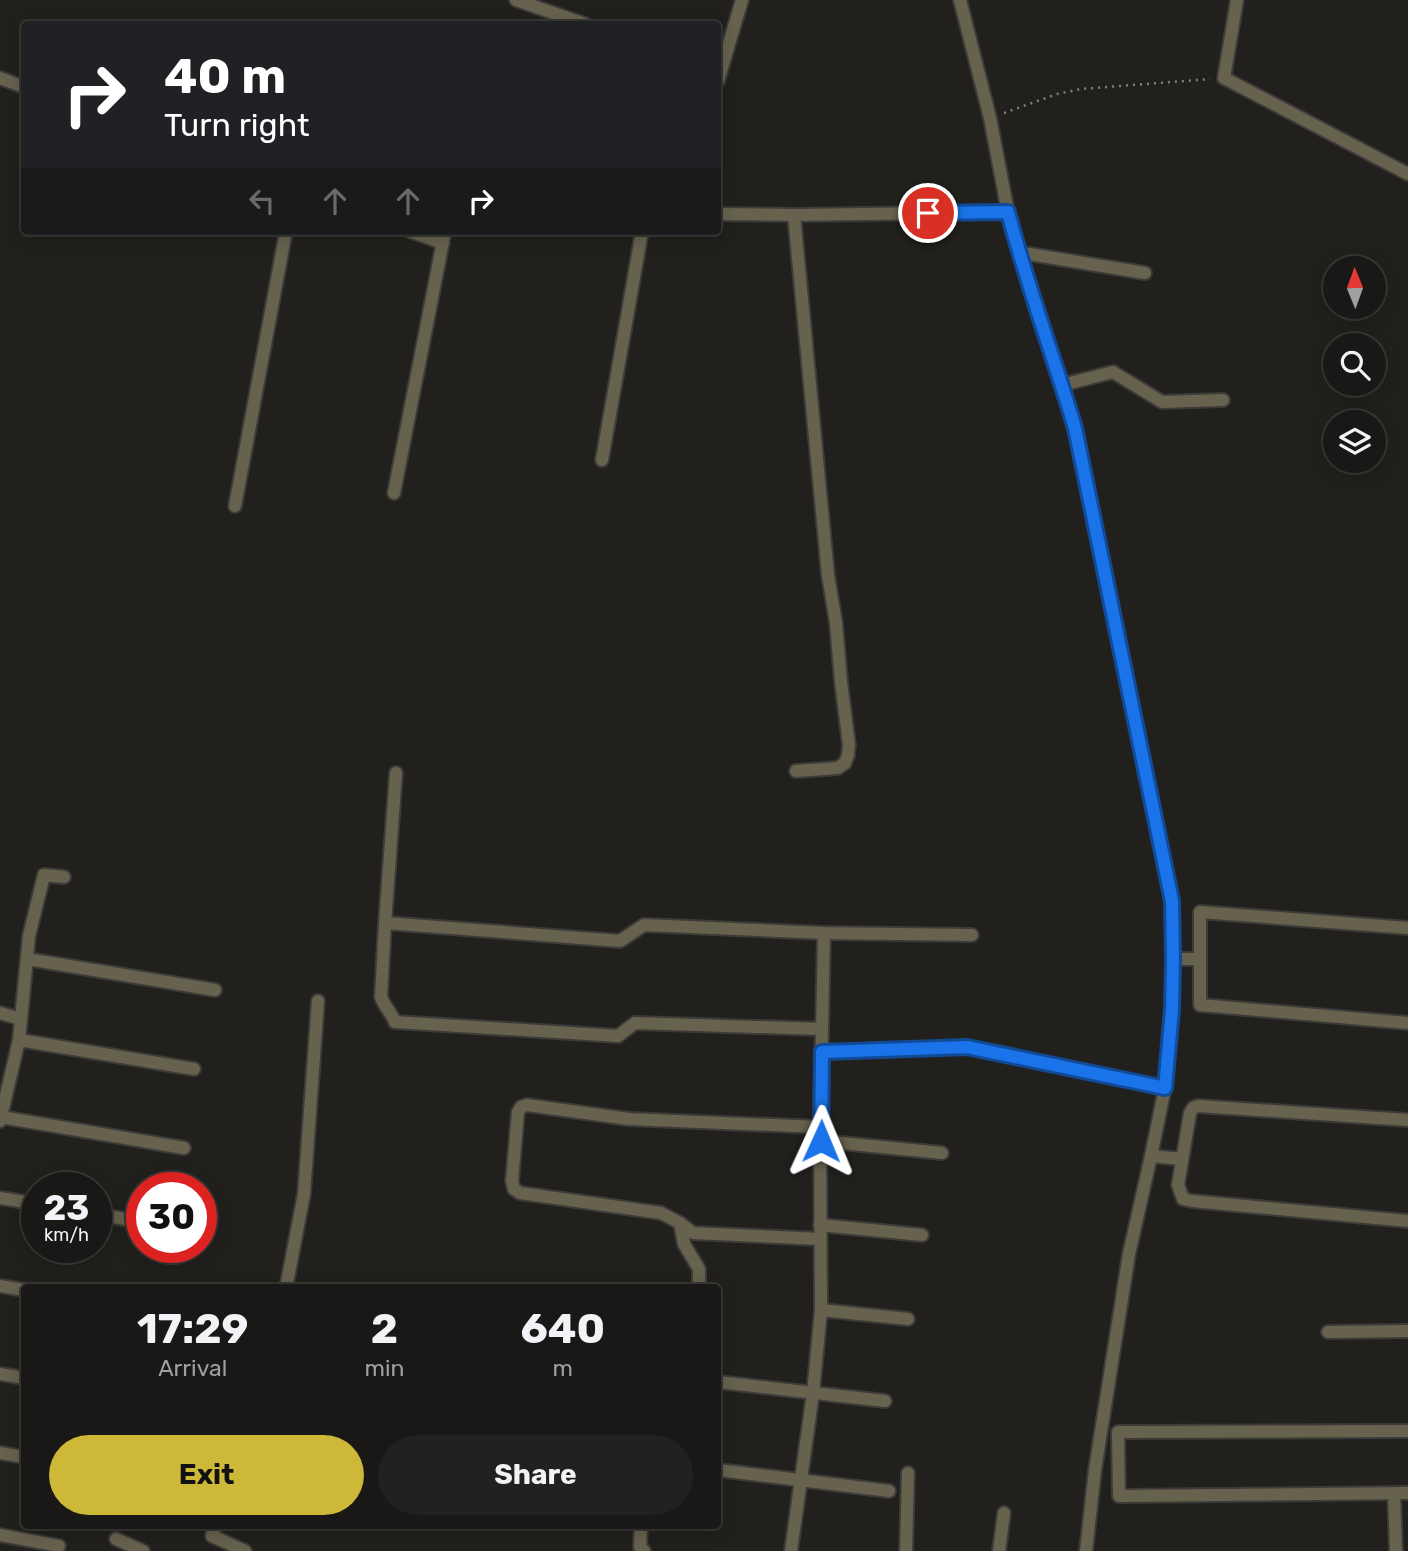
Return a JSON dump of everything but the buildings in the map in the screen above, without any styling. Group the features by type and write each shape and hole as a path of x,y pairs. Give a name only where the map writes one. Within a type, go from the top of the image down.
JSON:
{"street":[{"path":"516,0 576,21"},
{"path":"721,65 741,0"},
{"path":"960,0 990,118 1008,212 1020,257 1075,428 1172,901 1172,1010 1165,1088 1129,1255 1095,1470 1086,1551"},
{"path":"1237,0 1224,78 1408,174"},
{"path":"0,78 21,86"},
{"path":"721,214 1008,212"},
{"path":"794,215 828,575 849,746 845,763 838,768 796,771"},
{"path":"235,506 285,235"},
{"path":"602,460 641,235"},
{"path":"394,493 444,237"},
{"path":"1020,257 1029,254 1145,273"},
{"path":"1062,385 1113,372 1162,402 1223,400"},
{"path":"396,773 381,997 395,1021 618,1036 635,1023 821,1029"},
{"path":"64,877 44,875 29,936 19,1040 2,1098 1,1119 184,1148"},
{"path":"1408,928 1200,912 1200,1005 1408,1023"},
{"path":"384,923 620,941 644,925 824,933 972,935"},
{"path":"791,1551 813,1393 821,1310 820,1127 824,933"},
{"path":"27,959 215,990"},
{"path":"1173,959 1200,960"},
{"path":"287,1284 304,1194 318,1001"},
{"path":"0,1013 21,1019"},
{"path":"19,1040 194,1069"},
{"path":"822,1052 967,1047 1165,1088"},
{"path":"820,1127 629,1119 527,1105 521,1107 518,1112 512,1181 514,1189 520,1194 661,1213 693,1233 820,1239"},
{"path":"1408,1121 1198,1106 1190,1113 1178,1185 1183,1199 1192,1201 1408,1221"},
{"path":"821,1141 942,1153"},
{"path":"1152,1156 1182,1160"},
{"path":"0,1198 21,1201"},
{"path":"680,1223 684,1244 699,1269 699,1284"},
{"path":"820,1225 922,1235"},
{"path":"0,1286 21,1290"},
{"path":"821,1310 908,1319"},
{"path":"1328,1332 1408,1331"},
{"path":"0,1374 21,1378"},
{"path":"721,1382 885,1401"},
{"path":"1408,1432 1118,1432 1119,1496 1408,1493"},
{"path":"0,1453 21,1456"},
{"path":"1095,1470 1120,1469"},
{"path":"721,1470 889,1491"},
{"path":"906,1551 908,1473"},
{"path":"1394,1493 1396,1551"},
{"path":"999,1551 1004,1513"},
{"path":"214,1529 212,1536 245,1551"},
{"path":"641,1529 640,1547 644,1551"},
{"path":"0,1535 59,1546"},
{"path":"116,1539 143,1551"}],"path":[{"path":"990,118 1057,94 1081,89 1224,78"}],"route":[{"path":"821,1141 822,1052 967,1047 1165,1088 1172,1010 1172,901 1075,428 1031,295 1008,212 928,213"}]}
